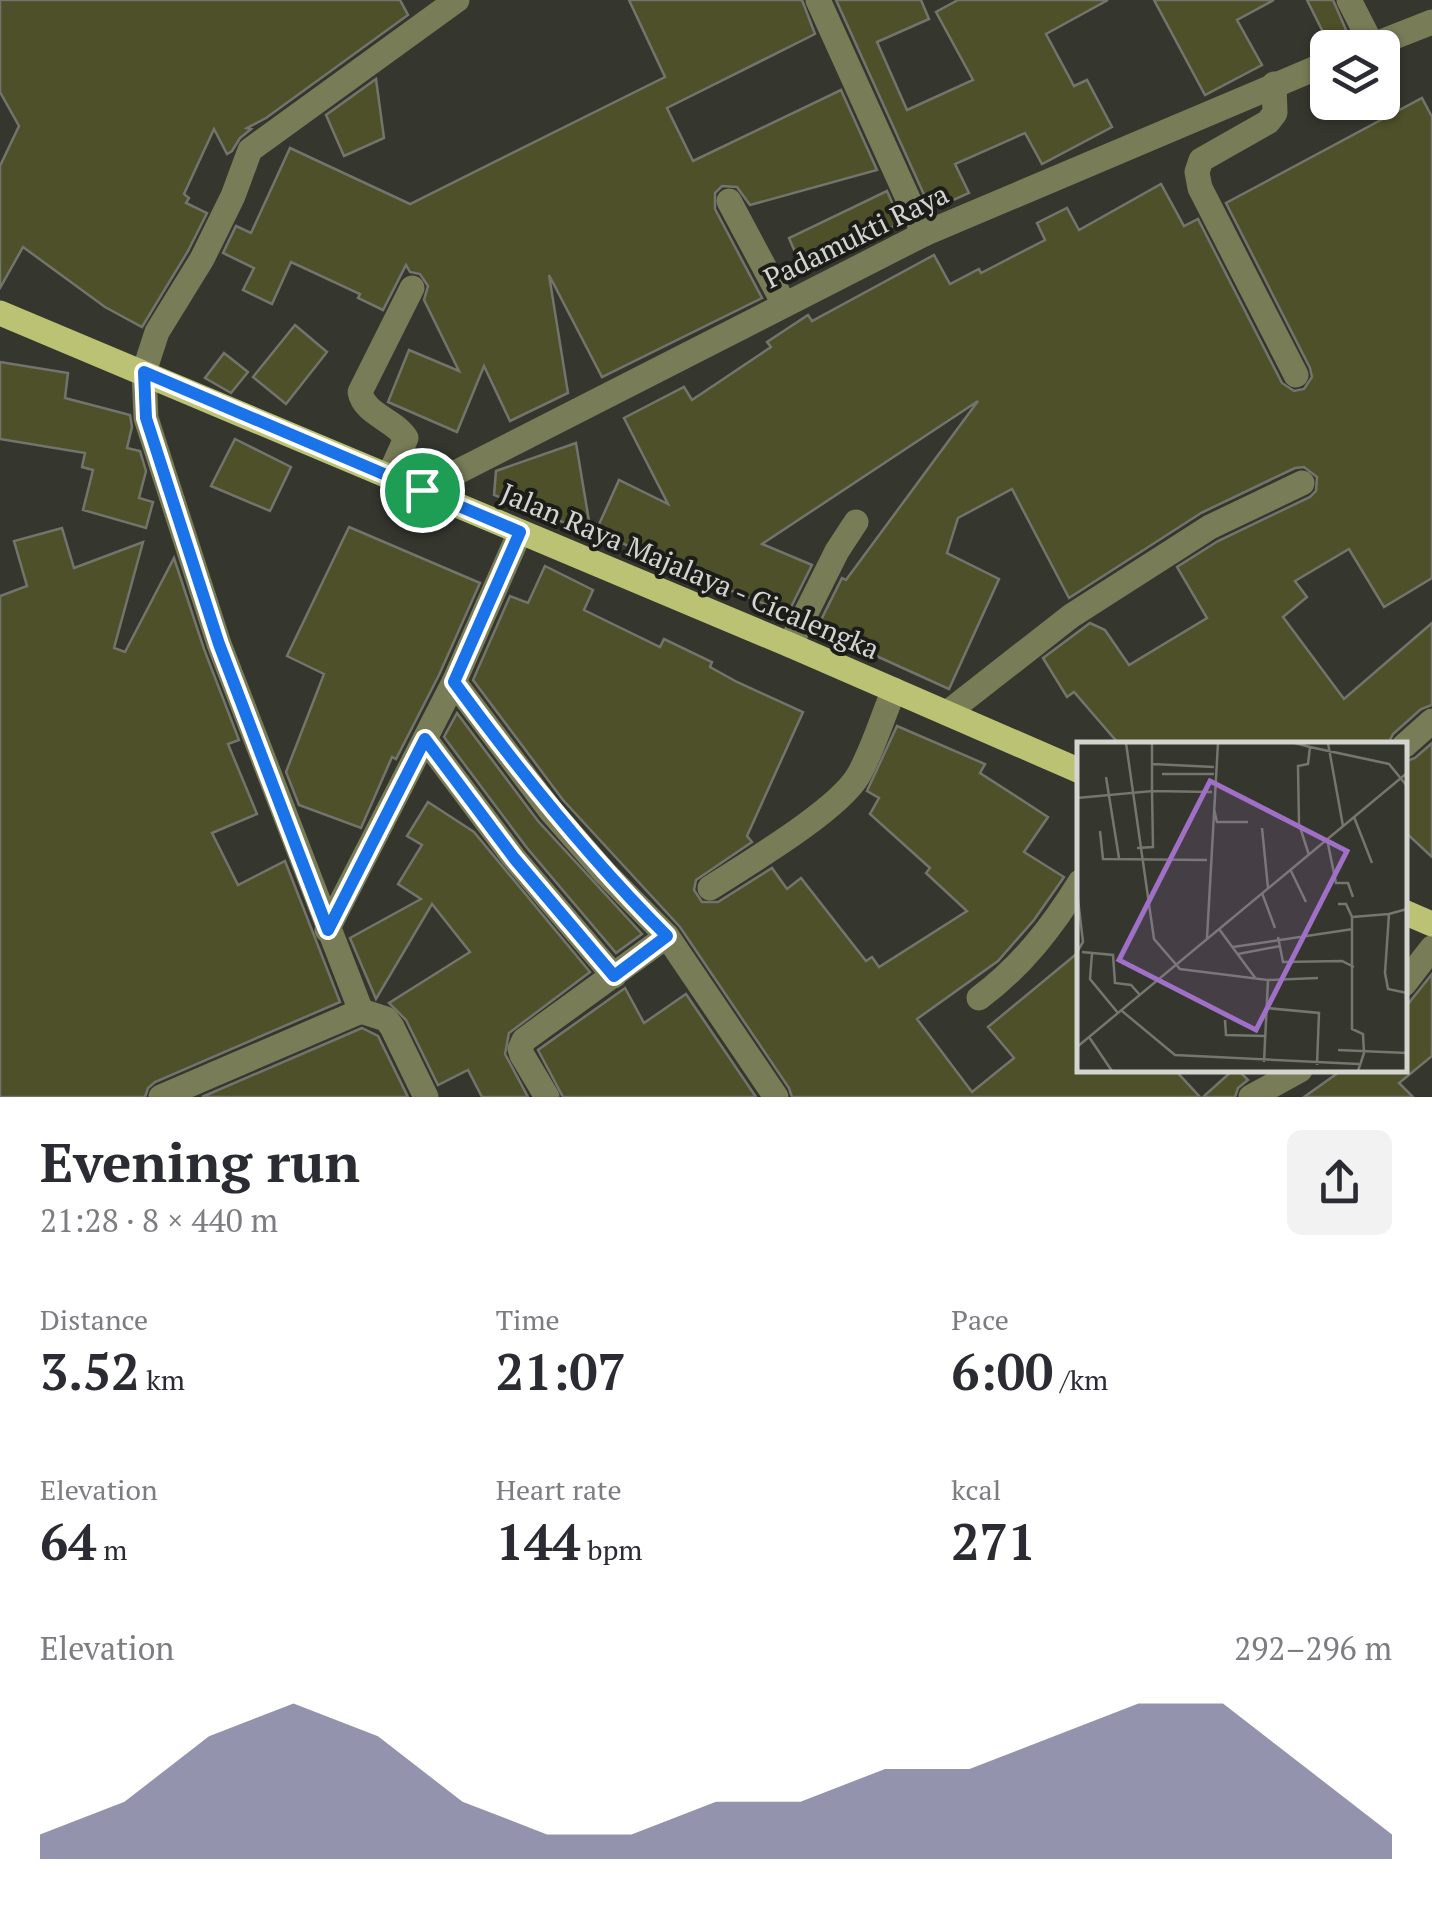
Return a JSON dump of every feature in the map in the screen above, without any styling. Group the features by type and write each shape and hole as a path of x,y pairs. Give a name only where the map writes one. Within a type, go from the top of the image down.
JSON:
{"main road":[{"name":"Jalan Raya Majalaya - Cicalengka","path":"0,313 1077,770"},
{"path":"1407,913 1432,924"}],"street":[{"path":"361,1011 219,644 146,418 144,372 157,332 202,259 250,150 457,0"},
{"path":"818,0 924,234"},
{"path":"1350,0 1362,30"},
{"path":"1400,34 1432,22"},
{"name":"Padamukti Raya","path":"422,490 924,234 1310,70"},
{"path":"1274,84 1275,113 1268,122 1201,160 1197,172 1200,188 1296,375"},
{"path":"730,201 784,304"},
{"path":"388,476 406,438 401,430 362,402 360,392 412,288"},
{"path":"947,714 1086,606 1210,528 1302,482"},
{"path":"790,645 837,551 856,522"},
{"path":"328,930 454,682 520,532"},
{"path":"454,682 550,810 605,874 667,936 776,1097"},
{"path":"710,888 768,851 847,790 858,775 894,690"},
{"path":"1407,743 1432,721"},
{"path":"425,739 514,858 614,976"},
{"path":"979,998 1009,976 1036,946 1077,886"},
{"path":"546,1097 522,1055 524,1040 667,936"},
{"path":"1407,980 1432,948"},
{"path":"174,1094 361,1011 386,1019 426,1097"},
{"path":"1251,1097 1296,1072"}],"building":[{"path":"0,0 400,0 408,15 247,128 251,129 227,154 214,129 184,194 189,198 186,203 207,213 142,327 105,307 23,247 0,288 0,166 19,126 0,92"},
{"path":"629,0 802,0 815,34 667,108 693,161 841,90 877,170 750,205 737,187 722,186 715,193 715,209 762,298 602,377 549,275 568,393 510,421 484,366 457,432 388,402 409,350 459,371 424,300 428,286 420,274 410,272 406,265 383,310 358,298 360,294 291,262 272,304 243,290 254,268 223,253 236,226 251,233 290,148 410,204 665,77"},
{"path":"836,0 921,0 929,19 877,42 907,110 973,80 936,12 958,0 1108,0 1046,34 1074,86 1087,80 1112,127 1042,164 1025,133 955,164 969,193 931,210"},
{"path":"1154,0 1274,0 1237,20 1262,65 1205,95"},
{"path":"1307,0 1333,0 1346,30 1322,30"},
{"path":"376,79 384,138 344,156 326,115"},
{"path":"1422,98 1432,117 1432,578 1384,607 1349,549 1295,581 1307,597 1283,617 1344,699 1432,623 1432,705 1421,709 1389,742 1117,742 1074,692 1067,697 1043,658 1090,623 1105,630 1129,665 1207,618 1177,567 1218,541 1310,497 1316,491 1317,477 1304,467 1201,513 1069,598 1012,489 958,518 947,553 999,579 949,689 819,630 818,626 842,578 846,580 978,401 762,544 812,565 788,613 704,580 657,550 654,558 596,531 619,480 668,504 624,418 684,387 692,400 771,347 767,342 808,315 812,321 934,255 950,284 979,269 981,273 1045,240 1037,223 1067,208 1079,230 1161,184 1184,226 1198,219 1282,383 1294,391 1304,389 1312,377 1226,203 1381,120 1400,120 1400,110"},
{"path":"887,191 901,223 802,268 789,238"},
{"path":"295,325 327,352 286,404 253,377"},
{"path":"224,353 248,372 231,393 205,378"},
{"path":"0,362 68,373 65,398 130,415 132,427 127,448 140,451 146,471 139,498 153,502 146,528 83,510 93,470 82,467 85,453 0,439"},
{"path":"235,439 291,467 270,511 211,486"},
{"path":"576,443 591,533 494,495 496,471"},
{"path":"349,527 480,583 439,675 396,759 392,757 361,828 299,805 286,772 324,674 287,656"},
{"path":"62,528 74,568 143,542 114,648 125,652 174,558 239,740 228,744 257,814 212,833 238,885 285,861 340,1002 155,1082 145,1097 0,1097 0,596 27,586 14,541"},
{"path":"545,566 593,590 584,610 660,647 664,639 712,662 710,667 737,682 803,712 747,836 752,842 696,880 694,890 702,902 718,902 772,868 787,889 801,878 866,961 872,957 879,967 967,911 926,873 930,868 870,814 879,798 867,791 897,726 985,764 980,773 1048,817 1024,852 1064,877 998,961 917,1019 972,1092 1014,1058 988,1027 1077,953 1077,1072 1177,1072 1200,1097 792,1097 680,927 563,800 473,680 510,596 528,603"},
{"path":"457,713 538,821 642,934 616,953 527,848 444,737"},
{"path":"1432,743 1432,857 1407,834 1407,761"},
{"path":"428,802 474,832 590,972 509,1033 505,1054 528,1097 482,1097 468,1070 438,1085 406,1020 389,1003 470,952 432,904 376,999 350,938 421,899 398,884 422,845 407,836"},
{"path":"1432,974 1432,1056 1399,1083 1413,1097 1304,1097 1339,1072 1407,1072 1407,1005"},
{"path":"625,988 644,1023 686,994 756,1097 563,1097 538,1050"},
{"path":"362,1028 378,1036 408,1097 202,1097"},
{"path":"1231,1072 1240,1072 1248,1080 1238,1088 1235,1097 1203,1097"}],"route":[{"path":"144,372 422,490 520,532 454,682 550,810 605,874 667,936 614,976 514,858 425,739 328,930 219,644 146,418 144,372"}]}
